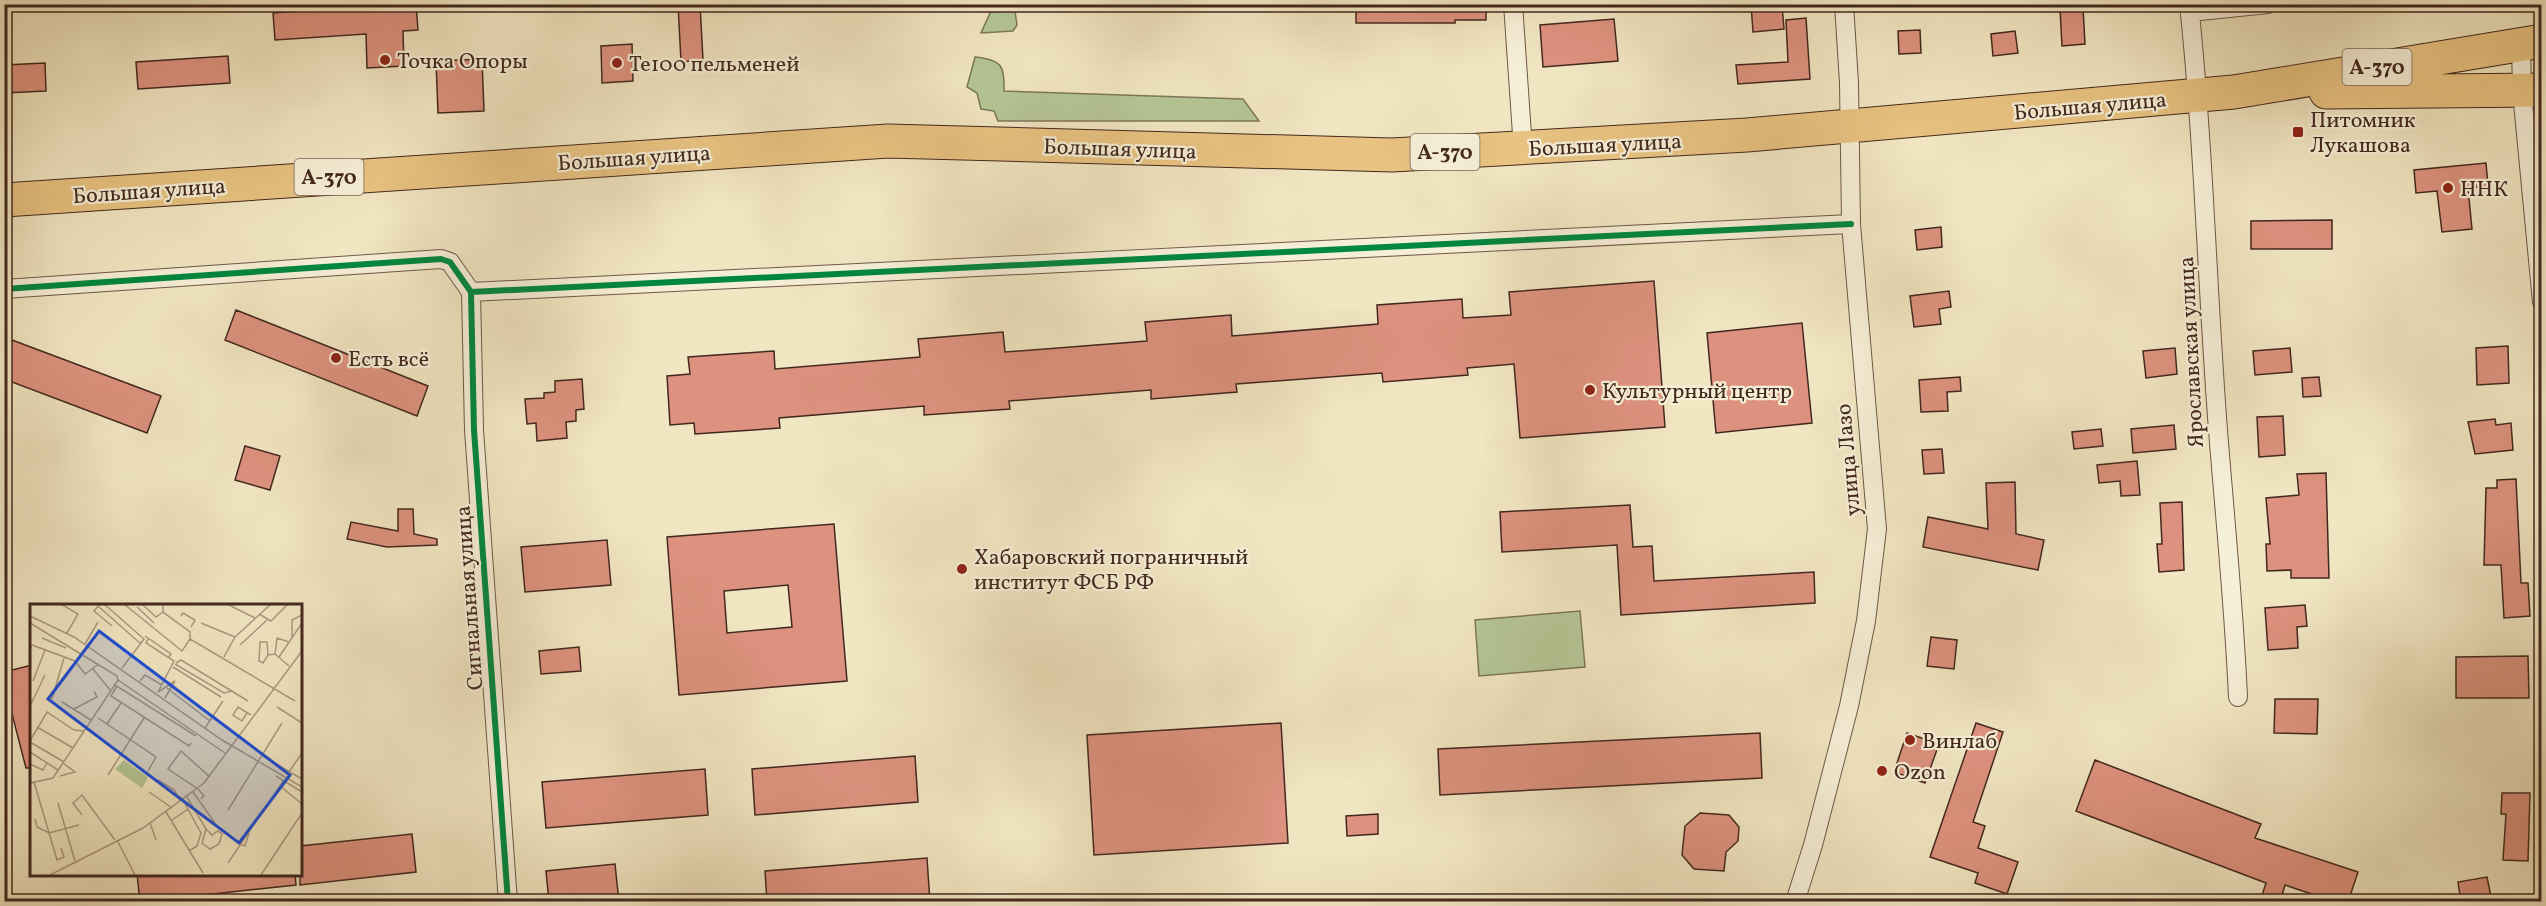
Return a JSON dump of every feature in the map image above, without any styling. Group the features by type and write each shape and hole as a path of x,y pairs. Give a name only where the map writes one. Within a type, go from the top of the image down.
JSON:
{"highway":[{"name":"Большая улица","path":"4,200 888,141 1392,155 1523,148 1851,127 2196,96 2234,92 2531,42"},
{"name":"Большая улица","path":"2234,92 2532,91"}],"street":[{"path":"1513,4 1523,148"},
{"name":"улица Лазо","path":"1794,902 1813,845 1849,706 1866,621 1877,529 1851,224 1851,127 1844,4"},
{"path":"2190,8 2268,4"},
{"name":"Ярославская улица","path":"2190,8 2218,430 2234,604 2238,697"},
{"path":"2531,42 2541,302"},
{"path":"4,289 441,259 450,262 471,292 1851,224"},
{"name":"Сигнальная улица","path":"471,292 474,430 508,902"}],"green space":[{"path":"1006,4 1014,5 1017,25 1013,31 981,33 990,13"},
{"path":"975,57 991,60 1000,66 1004,91 1243,99 1259,121 998,121 994,111 981,109 977,93 967,87"},
{"path":"1580,611 1585,667 1479,676 1475,620"}],"building":[{"path":"416,4 418,30 403,31 404,66 367,68 366,34 275,40 273,13"},
{"path":"678,4 700,4 703,60 681,62"},
{"path":"1356,4 1486,4 1486,20 1455,20 1455,23 1356,23"},
{"path":"1751,4 1782,4 1784,29 1753,32"},
{"path":"2083,7 2085,44 2062,46 2060,9"},
{"path":"1806,18 1810,79 1738,84 1736,65 1788,62 1786,20"},
{"path":"1614,19 1618,61 1543,67 1540,25"},
{"path":"1920,30 1921,53 1899,54 1898,31"},
{"path":"2015,31 2018,53 1993,56 1991,34"},
{"path":"632,44 633,81 602,83 601,46"},
{"path":"228,56 230,83 138,89 136,62"},
{"path":"482,59 484,111 438,113 436,61"},
{"path":"45,63 46,91 4,93 4,65"},
{"path":"2486,163 2488,186 2468,188 2472,229 2442,232 2437,191 2416,193 2414,170"},
{"path":"2332,220 2332,249 2251,249 2251,221"},
{"path":"1941,227 1942,247 1917,250 1915,230"},
{"path":"1654,281 1665,427 1520,438 1514,364 1467,368 1468,375 1383,382 1382,373 1236,384 1237,392 1151,399 1151,390 1009,401 1010,409 924,415 924,406 779,418 780,428 695,434 694,423 670,425 667,376 690,374 688,357 774,351 775,369 920,357 918,339 1003,332 1005,352 1147,341 1145,322 1231,315 1232,336 1378,324 1377,305 1462,299 1463,318 1511,315 1509,292"},
{"path":"1949,291 1951,307 1939,309 1941,324 1914,327 1910,296"},
{"path":"236,310 428,386 417,416 225,340"},
{"path":"1802,323 1812,423 1716,433 1707,333"},
{"path":"4,337 161,396 147,433 4,379"},
{"path":"2508,346 2509,383 2477,385 2476,348"},
{"path":"2175,348 2177,374 2146,378 2143,351"},
{"path":"2290,348 2292,372 2255,375 2253,351"},
{"path":"1960,377 1961,391 1947,392 1948,411 1921,412 1919,380"},
{"path":"2319,377 2321,396 2303,397 2302,378"},
{"path":"582,379 584,409 576,410 576,421 566,422 567,438 537,441 536,423 527,424 525,399 544,398 544,393 555,392 555,381"},
{"path":"2283,416 2285,455 2259,457 2257,417"},
{"path":"2495,419 2496,425 2511,423 2513,450 2475,454 2468,422"},
{"path":"2174,425 2176,449 2133,453 2131,429"},
{"path":"2101,429 2103,446 2074,449 2072,432"},
{"path":"245,446 280,456 270,490 235,480"},
{"path":"1942,449 1944,473 1924,474 1922,450"},
{"path":"2137,461 2140,495 2121,496 2120,481 2099,483 2097,465"},
{"path":"2326,473 2329,578 2291,578 2291,570 2267,571 2266,544 2270,544 2266,498 2299,495 2297,474"},
{"path":"2516,479 2521,583 2528,583 2530,616 2504,618 2501,565 2484,565 2486,488 2497,488 2497,480"},
{"path":"2015,482 2016,534 2044,540 2038,570 1923,547 1928,517 1988,529 1986,483"},
{"path":"2182,502 2184,570 2159,572 2157,544 2162,544 2160,503"},
{"path":"1630,505 1633,547 1652,546 1654,581 1814,572 1815,603 1621,615 1617,545 1502,552 1500,512"},
{"path":"398,509 413,509 414,534 437,539 437,545 387,547 347,539 351,522 398,531"},
{"path":"834,524 847,681 679,695 667,537","holes":["788,585 792,627 727,633 724,591"]},
{"path":"607,540 611,585 525,592 521,547"},
{"path":"2305,605 2307,626 2297,627 2298,648 2268,650 2265,608"},
{"path":"1931,637 1957,640 1954,669 1927,666"},
{"path":"579,647 581,671 541,674 539,651"},
{"path":"2528,656 2529,698 2456,698 2456,657"},
{"path":"30,666 30,768 26,768 4,683 4,672"},
{"path":"2275,699 2318,699 2317,734 2274,733"},
{"path":"1281,723 1288,843 1094,855 1087,735"},
{"path":"1976,723 2003,732 1973,822 1985,826 1978,848 2018,862 2007,894 1975,883 1978,873 1930,857"},
{"path":"1760,733 1762,778 1440,795 1438,749"},
{"path":"1907,733 1939,744 1925,783 1894,772"},
{"path":"915,756 918,802 755,815 752,769"},
{"path":"2095,760 2261,824 2255,838 2358,872 2348,902 2335,902 2285,885 2280,902 2260,902 2266,883 2076,811"},
{"path":"705,769 708,815 546,828 542,782"},
{"path":"2502,793 2530,793 2528,861 2503,860 2506,814 2501,814"},
{"path":"1700,813 1729,815 1739,827 1738,841 1726,852 1724,871 1694,869 1682,855 1685,826"},
{"path":"1378,814 1378,834 1347,836 1346,816"},
{"path":"412,834 416,872 300,885 302,846"},
{"path":"927,858 930,902 767,902 765,871"},
{"path":"615,864 619,902 549,902 546,871"},
{"path":"137,876 295,876 296,885 140,902"},
{"path":"2487,877 2492,902 2461,902 2458,882"}],"cycle path":[{"path":"471,292 1851,224"},
{"path":"4,289 441,259 450,262 471,292 474,430 508,902"}],"place":[{"name":"Точка Опоры","path":"385,60"},
{"name":"Те100 пельменей","path":"617,63"},
{"name":"Питомник Лукашова","path":"2298,132"},
{"name":"ННК","path":"2448,188"},
{"name":"Есть всё","path":"336,358"},
{"name":"Культурный центр","path":"1590,390"},
{"name":"Хабаровский пограничный институт ФСБ РФ","path":"962,569"},
{"name":"Винлаб","path":"1910,740"},
{"name":"Ozon","path":"1882,771"}]}
